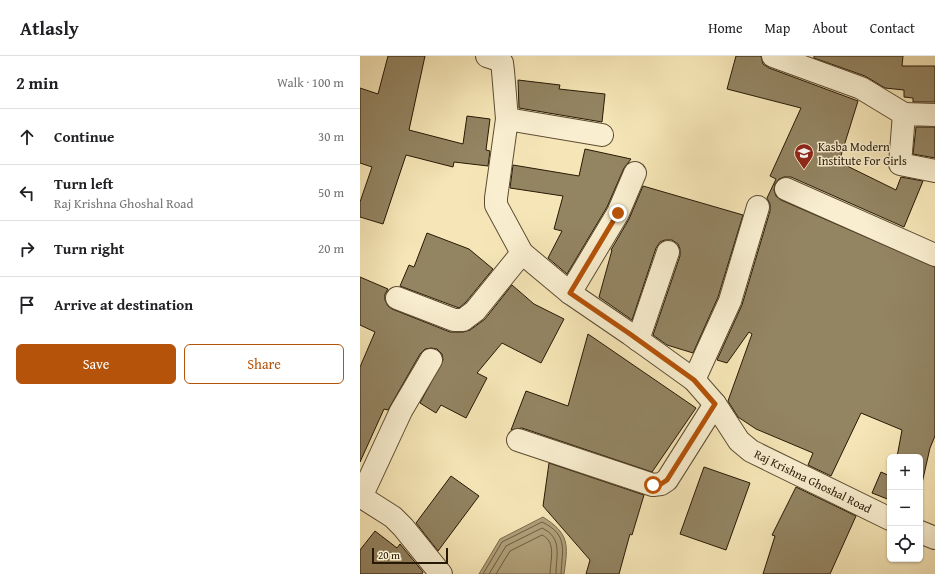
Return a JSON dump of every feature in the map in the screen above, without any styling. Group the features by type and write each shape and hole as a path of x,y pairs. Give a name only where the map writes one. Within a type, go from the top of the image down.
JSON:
{"street":[{"name":"Raj Krishna Ghoshal Road","path":"487,56 502,63 507,119 496,205 522,253 570,293 694,380 715,404 739,441 751,451 887,518"},
{"path":"773,56 861,88 904,114 935,115"},
{"path":"904,114 900,164 935,171"},
{"path":"507,119 602,136"},
{"path":"570,293 618,213 634,173"},
{"path":"786,189 935,255"},
{"path":"694,380 730,301 758,207"},
{"path":"638,340 668,252"},
{"path":"397,298 454,320 463,320 475,311 522,253"},
{"path":"432,360 401,411 361,496 393,517 403,527 441,574"},
{"path":"518,440 653,485 661,484 667,480 715,404"},
{"path":"923,533 935,538"}],"water":[{"path":"543,517 552,523 563,535 566,548 564,574 479,574 500,539"}],"building":[{"path":"388,56 425,56 409,130 463,144 467,116 490,119 486,150 490,151 488,166 454,162 453,167 406,155 383,224 360,217 360,202 372,167 360,163 360,88 378,94"},
{"path":"736,56 761,56 763,64 769,68 858,101 839,162 896,190 901,177 923,181 904,227 791,177 779,179 775,184 774,190 776,196 781,200 935,267 935,436 930,448 923,479 923,454 898,454 902,430 861,413 831,476 808,465 813,453 756,429 738,417 728,401 752,334 749,332 727,363 717,360 742,305 770,211 770,204 767,198 776,179 770,176 801,108 727,89"},
{"path":"814,56 903,56 902,66 935,66 935,102 913,102 913,98 904,97 904,90 885,88 865,76 814,58"},
{"path":"518,80 560,85 559,89 605,94 602,122 519,108"},
{"path":"916,127 935,127 935,158 913,154"},
{"path":"585,149 631,159 624,168 607,207 567,274 548,258 562,231 554,229 563,196 510,188 513,165 579,176"},
{"path":"643,186 743,215 718,297 693,353 667,345 653,335 680,256 678,244 672,240 660,242 656,248 632,320 599,297 611,250 629,219"},
{"path":"427,233 469,249 493,269 466,302 459,308 400,286 409,265 414,267"},
{"path":"360,277 388,289 385,294 385,300 388,306 392,309 450,332 463,332 470,330 485,319 512,285 534,304 564,319 541,363 502,343 477,373 487,378 466,418 441,405 436,413 420,403 443,360 442,354 437,349 425,349 420,354 388,410 384,409 360,462 360,367 375,332 360,325"},
{"path":"588,334 696,408 652,472 522,428 511,430 526,391 568,406"},
{"path":"549,463 644,495 632,535 630,534 619,574 586,574 590,560 543,506"},
{"path":"704,467 750,483 726,550 680,534"},
{"path":"881,472 887,475 887,499 872,493"},
{"path":"451,476 479,496 438,551 416,523"},
{"path":"796,487 856,516 830,574 763,574 775,536 772,535"},
{"path":"375,531 397,548 400,544 423,572 422,574 360,574 360,550"}],"place":[{"name":"Kasba Modern Institute For Girls","path":"804,170"}],"route":[{"path":"618,213 607,234 570,293 694,380 715,404 667,480 661,484 653,485"}]}
